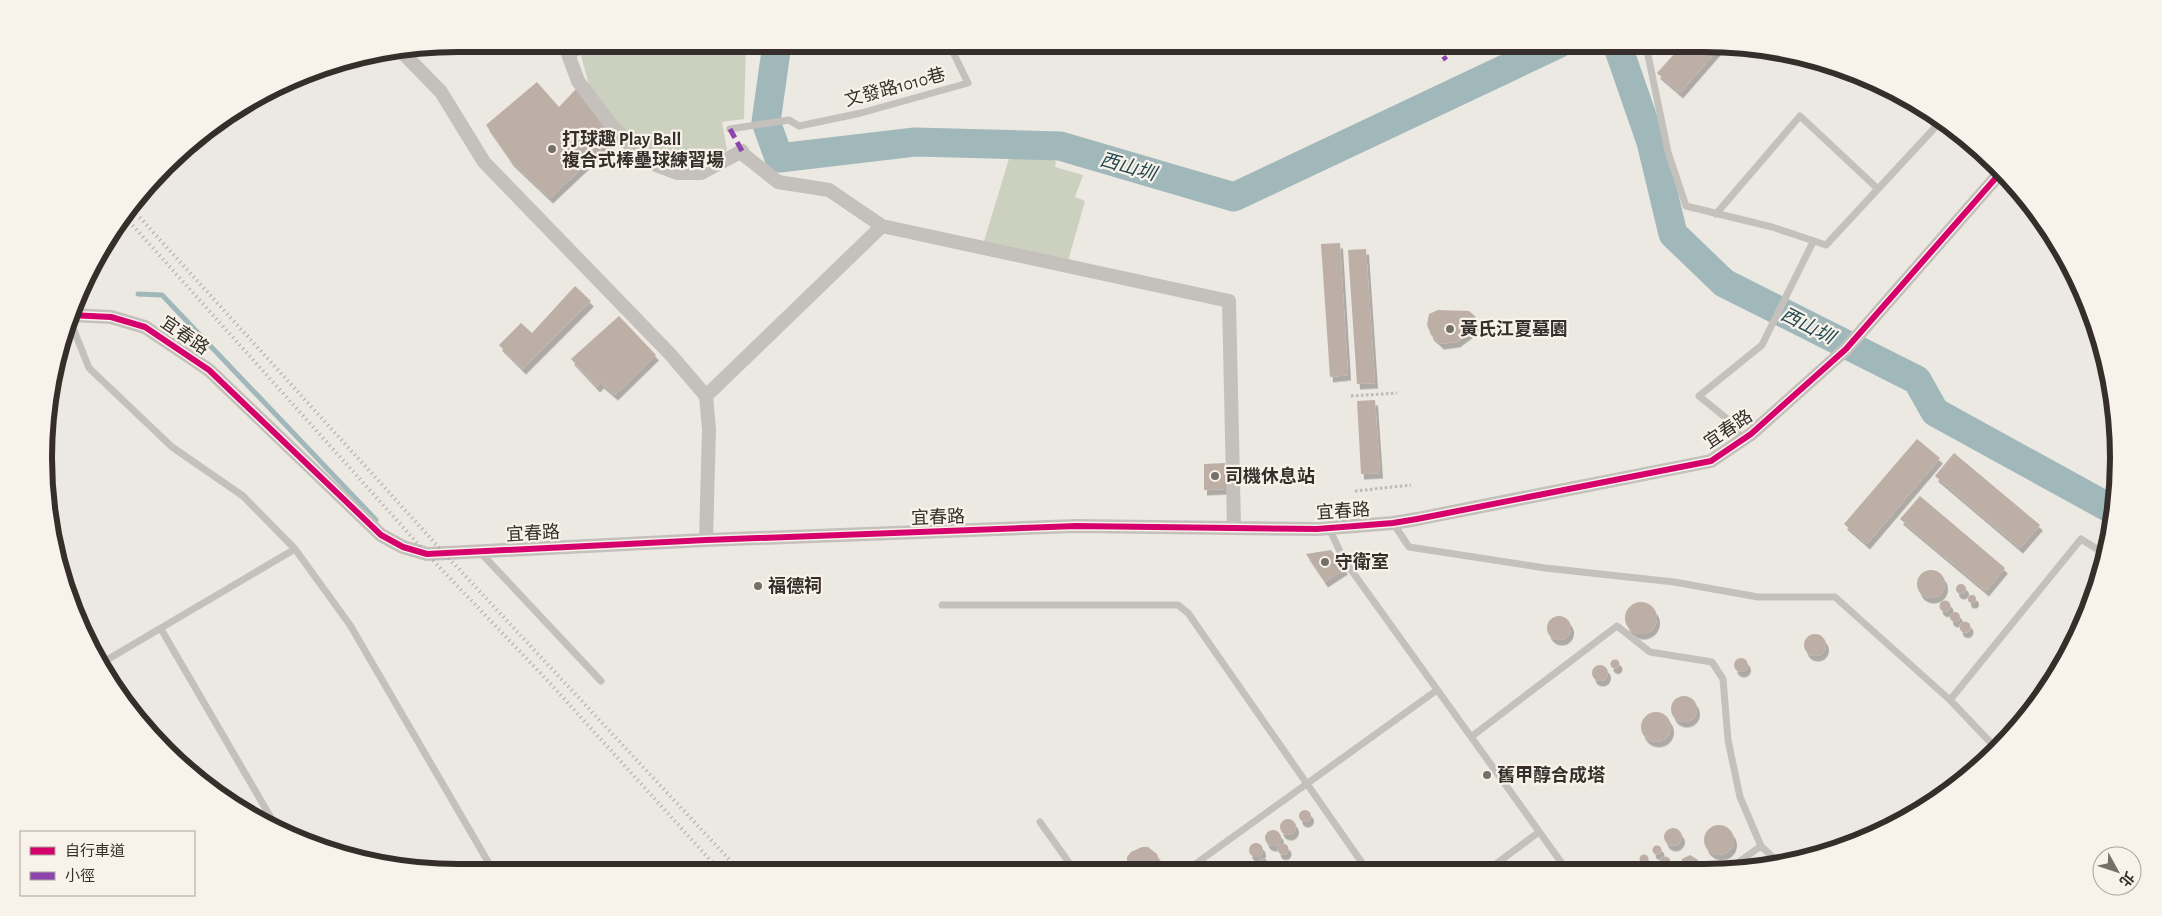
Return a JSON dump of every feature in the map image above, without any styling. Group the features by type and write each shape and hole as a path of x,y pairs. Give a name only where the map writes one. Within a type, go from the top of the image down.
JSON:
{"street":[{"path":"571,52 568,54 578,81 609,122 630,145 656,164 677,172 700,173 742,151 744,155 778,182 829,190 882,226 1229,301 1234,527"},
{"path":"408,56 442,92 484,162 670,354 706,396 709,429 706,540"},
{"name":"宜春路","path":"78,316 111,317 145,327 209,370 381,535 403,547 427,554 706,540 1076,526 1328,528 1393,523 1711,460 1742,440 1846,349 1996,177"},
{"path":"706,396 882,226"}],"lane":[{"name":"文發路1010巷","path":"730,129 788,120 800,126 861,113 968,83 952,52"},
{"path":"1647,52 1668,152 1686,206 1772,227 1813,242 1826,245 1937,126"},
{"path":"1716,214 1800,116 1878,189"},
{"path":"1742,440 1731,422 1699,396 1762,345 1813,242"},
{"path":"74,327 89,368 172,447 243,496 295,549 350,625 489,864"},
{"path":"1393,523 1409,547 1472,558 1674,582 1758,597 1835,597 1950,700 1992,744"},
{"path":"1328,528 1344,560 1562,864"},
{"path":"1950,700 2082,539 2099,550"},
{"path":"108,662 161,628 295,549"},
{"path":"478,551 601,681"},
{"path":"942,605 1178,606 1188,614 1363,864"},
{"path":"1471,737 1617,626 1650,652 1712,662 1723,679 1728,740 1740,797 1761,846 1774,857"},
{"path":"161,628 271,818"},
{"path":"1195,864 1437,690"},
{"path":"1040,822 1071,864"},
{"path":"1496,864 1539,832"},
{"path":"1739,862 1761,846"}],"path":[{"path":"1352,396 1398,393"},
{"path":"1355,490 1411,485"}],"green space":[{"path":"580,52 746,52 744,119 722,122 727,150 721,155 691,168 674,166 651,156 621,131 589,85"},
{"path":"1012,149 1056,161 1055,167 1083,175 1075,197 1085,201 1068,261 984,241"}],"building":[{"path":"1676,52 1715,52 1680,93 1657,73"},
{"name":"打球趣 Play Ball 複合式棒壘球練習場","path":"537,82 559,107 577,88 616,136 550,198 511,161 486,125"},
{"path":"1340,243 1348,375 1330,377 1321,244"},
{"path":"1366,249 1375,383 1357,384 1348,250"},
{"path":"575,286 591,301 523,369 499,345 521,323 532,333"},
{"name":"黃氏江夏墓園","path":"1438,310 1469,311 1475,316 1477,323 1469,333 1457,342 1441,344 1431,335 1427,325 1429,314"},
{"path":"619,316 656,355 615,395 601,383 597,387 571,359"},
{"path":"1375,400 1380,473 1361,474 1357,401"},
{"path":"1917,439 1940,458 1867,544 1844,524"},
{"path":"1954,453 2040,525 2020,548 1935,476"},
{"name":"司機休息站","path":"1225,463 1225,489 1204,490 1204,464"},
{"path":"1920,496 2005,568 1986,591 1900,519"},
{"name":"守衛室","path":"1331,550 1345,569 1325,582 1306,554"},
{"path":"1931,570 1941,574 1945,584 1941,594 1931,598 1921,594 1917,584 1921,574"},
{"path":"1961,584 1966,589 1961,594 1956,589"},
{"path":"1972,595 1976,599 1972,603 1968,599"},
{"path":"1943,601 1947,601 1950,606 1949,610 1943,611 1940,608 1940,604"},
{"path":"1641,602 1653,606 1657,618 1653,630 1641,634 1629,630 1625,618 1629,606"},
{"path":"1955,612 1960,617 1955,622 1950,617"},
{"path":"1559,616 1568,619 1571,628 1568,637 1559,640 1550,637 1547,628 1550,619"},
{"path":"1963,622 1967,622 1970,627 1969,631 1963,632 1960,629 1960,625"},
{"path":"1815,634 1823,637 1826,645 1823,653 1815,656 1807,653 1804,645 1807,637"},
{"path":"1738,658 1744,658 1748,665 1744,672 1738,672 1734,668 1734,662"},
{"path":"1615,659 1620,664 1615,669 1610,664"},
{"path":"1600,665 1608,673 1600,681 1592,673"},
{"path":"1684,696 1693,700 1697,709 1693,718 1684,722 1675,718 1671,709 1675,700"},
{"path":"1656,712 1662,713 1670,721 1670,733 1662,741 1656,742 1650,741 1642,733 1641,727 1642,721 1650,713"},
{"path":"1307,810 1310,811 1310,821 1303,822 1300,821 1299,814 1300,811"},
{"path":"1288,819 1294,821 1296,827 1294,833 1288,835 1282,833 1280,827 1282,821"},
{"path":"1719,825 1730,829 1734,840 1730,851 1719,855 1708,851 1704,840 1708,829"},
{"path":"1669,828 1677,828 1682,833 1680,844 1669,846 1664,841 1664,833"},
{"path":"1273,830 1279,832 1281,838 1279,844 1273,846 1267,844 1265,838 1267,832"},
{"path":"1253,843 1259,843 1263,850 1259,857 1253,857 1249,853 1249,847"},
{"path":"1281,844 1285,844 1288,849 1287,853 1281,854 1278,851 1278,847"},
{"path":"1657,846 1661,850 1657,854 1653,850"},
{"path":"1142,847 1148,847 1157,854 1160,864 1127,864 1127,857 1131,852"},
{"path":"1644,854 1649,859 1644,864 1639,859"},
{"path":"1690,855 1698,860 1699,864 1681,864 1682,859"},
{"path":"1663,857 1667,857 1670,860 1670,864 1660,864 1660,860"},
{"path":"1260,860 1266,860 1267,864 1259,864"}],"waterway":[{"name":"西山圳","path":"776,52 766,122 779,158 915,142 1060,146 1234,197 1541,52"},
{"name":"西山圳","path":"1620,52 1651,142 1673,234 1724,283 1917,380 1935,412 2107,506"},
{"path":"138,294 162,295 376,520"}],"railway":[{"path":"135,212 443,552 733,864"},
{"path":"129,221 427,554 548,681 714,864"}],"marked path":[{"path":"1440,52 1446,60"},
{"path":"730,129 742,151"}],"cycle path":[{"path":"79,315 111,317 145,327 209,370 381,535 403,547 427,554 706,540 1076,526 1317,529 1393,523 1417,519 1711,461 1751,434 1846,349 1997,177"}],"place":[{"name":"打球趣 Play Ball 複合式棒壘球練習場","path":"552,149"},
{"name":"黃氏江夏墓園","path":"1450,329"},
{"name":"司機休息站","path":"1215,476"},
{"name":"守衛室","path":"1325,562"},
{"name":"福德祠","path":"758,586"},
{"name":"舊甲醇合成塔","path":"1487,775"}]}
